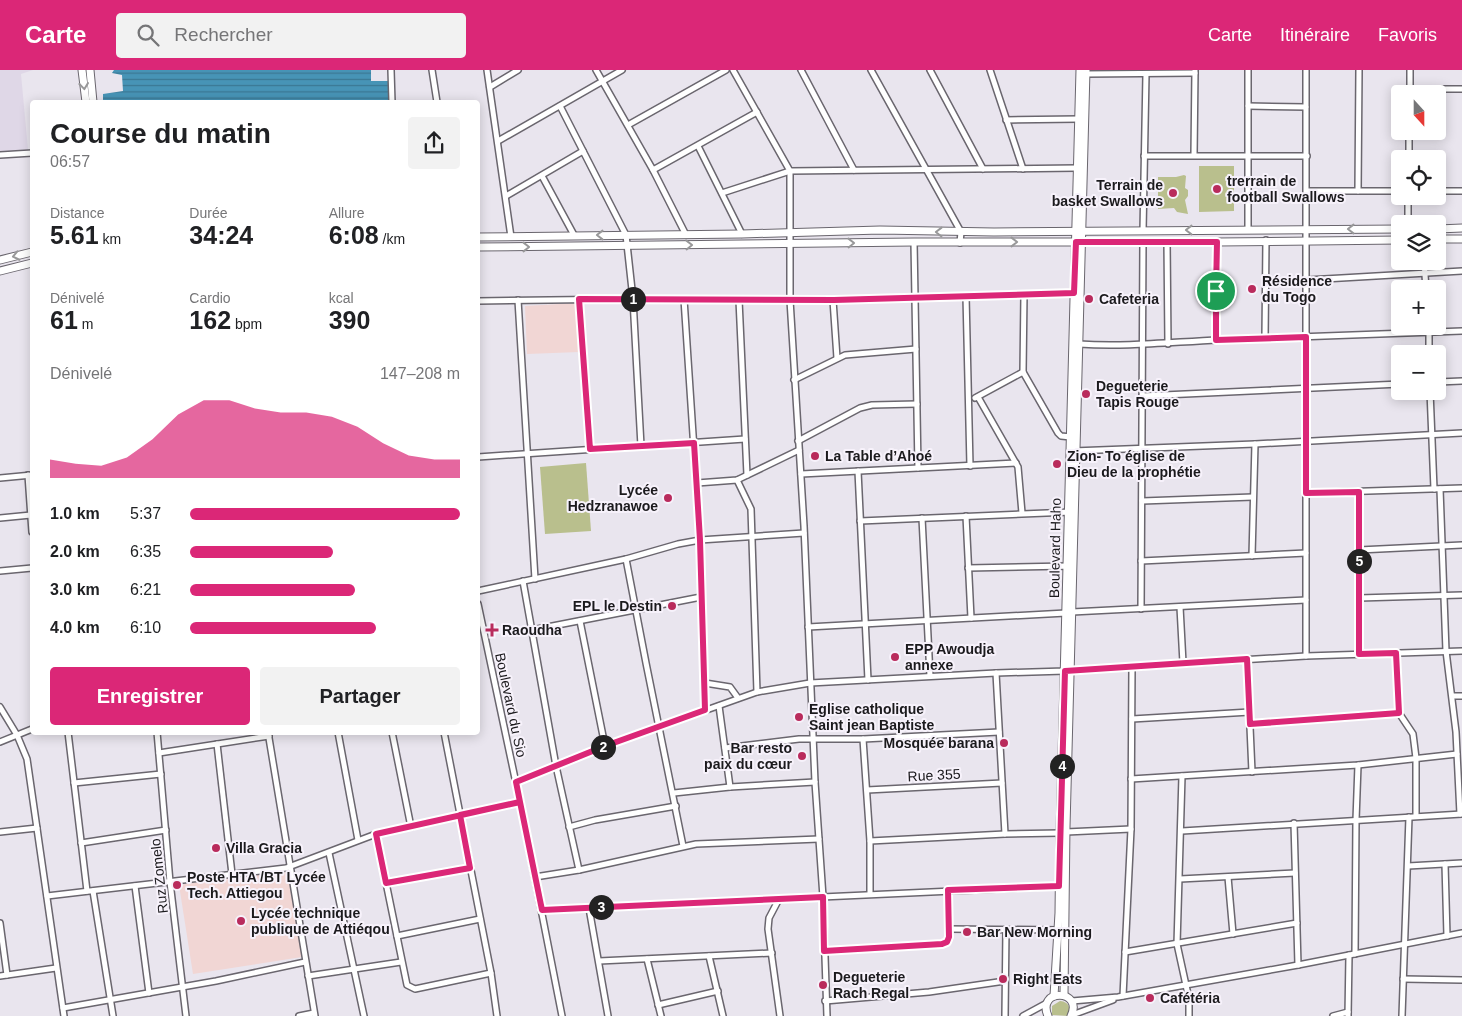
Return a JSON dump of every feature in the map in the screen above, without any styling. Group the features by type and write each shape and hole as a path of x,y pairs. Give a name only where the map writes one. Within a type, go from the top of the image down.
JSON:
{"main road":[{"path":"82,70 86,100"},
{"path":"90,70 93,100"},
{"name":"Boulevard Haho","path":"1079,230 1077,168 1079,119 1084,71"},
{"name":"Boulevard Haho","path":"1064,995 1063,833 1071,512 1079,344 1079,230 1084,71"},
{"path":"1446,228 1462,228"},
{"path":"480,237 742,234 880,230 961,232 1391,229"},
{"path":"1446,239 1462,239"},
{"path":"480,247 914,242 1391,240"},
{"name":"Boulevard Haho","path":"1073,451 1071,437 1074,293 1079,242"},
{"path":"0,260 30,252"},
{"path":"0,271 30,264"},
{"name":"Boulevard Haho","path":"1054,996 1063,833"},
{"path":"1048,1016 1046,1011 1047,1003 1054,996 1064,995 1072,1001 1074,1009 1072,1015"}],"street":[{"path":"391,70 392,100"},
{"path":"432,70 437,100"},
{"path":"487,70 511,236"},
{"path":"490,87 518,70"},
{"path":"596,70 653,170 686,234"},
{"path":"498,141 622,70"},
{"path":"628,126 726,70"},
{"path":"733,70 790,171 790,300 801,474 815,782 823,897 826,1016"},
{"path":"801,70 854,170"},
{"path":"872,70 961,232 960,243"},
{"path":"930,70 983,169"},
{"path":"990,70 1023,169"},
{"path":"1248,70 1248,230"},
{"path":"1306,70 1306,656"},
{"path":"1358,191 1359,70"},
{"path":"1410,70 1410,85"},
{"path":"1084,71 1146,74 1195,72 1194,155"},
{"path":"1143,231 1146,74"},
{"path":"1446,90 1462,89"},
{"path":"560,106 626,235 633,298 641,446"},
{"path":"1248,106 1306,107"},
{"path":"653,170 757,112"},
{"path":"1006,120 1079,119"},
{"path":"698,146 742,234"},
{"path":"506,196 583,151"},
{"path":"0,155 30,153"},
{"path":"1144,156 1307,156"},
{"path":"722,193 790,171 1077,168"},
{"path":"542,176 574,235"},
{"path":"1307,191 1391,191"},
{"path":"1446,191 1462,191"},
{"path":"1266,240 1266,338"},
{"path":"1141,609 1143,241"},
{"path":"1167,241 1168,344"},
{"path":"914,242 918,468"},
{"path":"1216,340 1217,242"},
{"path":"1307,280 1462,271"},
{"path":"1425,272 1425,280"},
{"path":"480,301 633,298 834,300 1074,293"},
{"path":"1024,294 1023,372 1058,433 1061,436 1071,437"},
{"path":"966,296 970,401 970,466"},
{"path":"579,299 590,449"},
{"path":"684,299 700,540 705,710"},
{"path":"518,300 535,579"},
{"path":"739,300 747,475"},
{"path":"834,300 837,358"},
{"path":"1446,330 1462,331"},
{"path":"1079,344 1110,346 1168,344 1391,331"},
{"path":"794,380 837,358 854,353 916,348"},
{"path":"970,401 1023,372"},
{"path":"1446,382 1462,381"},
{"path":"1142,396 1391,384"},
{"path":"978,397 1016,463 1020,477 1022,513"},
{"path":"1182,831 1461,814 1453,696 1446,651 1442,546 1430,400"},
{"path":"798,441 860,408 872,405 917,404"},
{"path":"1073,451 1462,433"},
{"path":"480,457 745,439"},
{"path":"1252,556 1255,444"},
{"path":"697,483 737,480 799,450"},
{"path":"801,474 1016,463"},
{"path":"858,471 868,680"},
{"path":"0,478 30,475"},
{"path":"737,480 751,509 757,692"},
{"path":"1306,493 1462,488"},
{"path":"1359,492 1359,654"},
{"path":"1142,501 1253,497"},
{"path":"860,522 1071,512"},
{"path":"0,518 30,515"},
{"path":"966,516 971,618"},
{"path":"922,518 930,676"},
{"path":"480,591 626,559 678,544 700,540 804,534"},
{"path":"1359,550 1462,546"},
{"path":"1141,561 1306,553"},
{"path":"626,559 683,846"},
{"path":"0,571 30,568"},
{"path":"968,568 1071,568"},
{"path":"522,581 556,766 579,870"},
{"path":"1359,598 1462,595"},
{"path":"532,630 701,597"},
{"path":"808,627 1306,600"},
{"path":"1180,607 1183,663"},
{"path":"580,621 605,746"},
{"name":"Boulevard du Sio","path":"481,634 516,782 542,910 560,1016"},
{"path":"516,782 605,746 738,698 757,692 810,683 1068,671 1306,656 1462,651"},
{"path":"1396,653 1399,713 1414,734 1416,816"},
{"path":"1247,659 1252,772"},
{"path":"1120,997 1125,952 1131,829 1132,666"},
{"path":"996,673 1005,834"},
{"path":"705,683 730,687 738,698"},
{"path":"1453,696 1462,696"},
{"path":"719,706 730,787"},
{"path":"0,707 17,735 27,759 64,1016"},
{"path":"1132,719 1250,712"},
{"path":"1250,724 1399,713"},
{"path":"0,742 30,730"},
{"path":"724,748 790,740 863,739 999,732"},
{"path":"68,735 86,892"},
{"name":"Ruz Zomelo","path":"157,735 170,882 186,1016"},
{"path":"159,753 263,735"},
{"path":"268,735 314,1014 299,1016"},
{"path":"339,735 358,840"},
{"path":"393,735 411,827"},
{"path":"445,735 498,1016"},
{"path":"863,739 870,841 870,894"},
{"path":"217,744 232,874"},
{"path":"1131,779 1358,765 1457,754"},
{"path":"1333,1016 1348,1014 1352,955 1358,765"},
{"path":"74,783 161,774"},
{"path":"1182,776 1182,831 1177,944 1186,985 1189,1016"},
{"path":"674,793 730,787 815,782"},
{"name":"Rue 355","path":"867,790 1002,782"},
{"path":"46,896 291,866 376,834 520,802"},
{"path":"569,827 676,806"},
{"path":"1402,1016 1409,817"},
{"path":"1294,823 1298,965"},
{"path":"0,832 37,828"},
{"path":"870,841 1131,829"},
{"path":"81,842 166,830"},
{"path":"376,834 405,982 409,987 415,989 491,973"},
{"path":"535,877 579,870 683,846 708,843 820,839"},
{"path":"329,853 364,1016"},
{"path":"1408,866 1462,862"},
{"path":"1445,864 1447,936"},
{"path":"386,883 470,868"},
{"path":"1180,879 1295,872"},
{"path":"1228,876 1233,934"},
{"path":"135,886 149,993"},
{"path":"542,910 1059,886"},
{"path":"824,951 942,944 947,942 949,929 948,890"},
{"path":"93,891 113,1016"},
{"path":"779,899 768,922 780,1016"},
{"path":"589,908 608,1016"},
{"path":"397,936 480,919"},
{"path":"0,923 7,975"},
{"path":"1125,952 1297,923"},
{"path":"949,929 1059,930"},
{"path":"1005,1016 1006,929"},
{"path":"1072,1001 1120,997 1462,933"},
{"path":"599,961 772,952"},
{"path":"709,956 723,1016"},
{"path":"647,959 661,1016"},
{"path":"63,1008 182,987 305,962"},
{"path":"308,976 401,962"},
{"path":"0,976 56,968"},
{"path":"1403,978 1462,980"},
{"path":"825,1001 929,992 1005,981"},
{"path":"658,1004 718,991"},
{"path":"1072,1015 1120,997"},
{"path":"1023,1016 1047,1003"}],"shaded area":[{"path":"0,70 33,70 21,74 28,150 0,153"},
{"path":"577,303 579,352 527,354 525,306"},
{"name":"Lycée technique publique de Attiéqou","path":"288,868 302,957 193,974 179,885"}],"green space":[{"name":"trerrain de football Swallows","path":"1199,166 1234,166 1234,211 1199,212"},
{"name":"Terrain de basket Swallows","path":"1186,176 1185,188 1188,190 1188,196 1185,200 1188,214 1177,212 1174,208 1158,209 1158,177"},
{"path":"586,463 591,531 545,534 540,467"},
{"path":"1060,1001 1069,1006 1069,1016 1052,1015 1052,1006"}],"water":[{"path":"114,70 371,70 371,81 389,81 390,100 103,100 103,94 123,91 122,75 112,73"}],"place":[{"name":"trerrain de football Swallows","path":"1217,189"},
{"name":"Terrain de basket Swallows","path":"1173,193"},
{"name":"Résidence du Togo","path":"1252,289"},
{"name":"Cafeteria","path":"1089,299"},
{"name":"Degueterie Tapis Rouge","path":"1086,394"},
{"name":"La Table d’Ahoé","path":"815,456"},
{"name":"Zion- To église de Dieu de la prophétie","path":"1057,464"},
{"name":"Lycée Hedzranawoe","path":"668,498"},
{"name":"EPL le Destin","path":"672,606"},
{"name":"Raoudha","path":"492,630"},
{"name":"EPP Awoudja annexe","path":"895,657"},
{"name":"Eglise catholique Saint jean Baptiste","path":"799,717"},
{"name":"Mosquée barana","path":"1004,743"},
{"name":"Bar resto paix du cœur","path":"802,756"},
{"name":"Villa Gracia","path":"216,848"},
{"name":"Poste HTA /BT Lycée Tech. Attiegou","path":"177,885"},
{"name":"Lycée technique publique de Attiéqou","path":"241,921"},
{"name":"Bar New Morning","path":"967,932"},
{"name":"Right Eats","path":"1003,979"},
{"name":"Degueterie Rach Regal","path":"823,985"},
{"name":"Cafétéria","path":"1150,998"}],"route":[{"path":"1216,291 1216,340 1306,337 1306,493 1359,492 1359,654 1396,653 1399,713 1250,724 1247,659 1065,671 1059,886 948,890 949,937 947,942 942,944 824,951 823,897 542,910 520,802 460,815 376,834 386,883 470,868 460,815 520,802 516,782 605,746 705,710 700,540 694,443 590,449 579,299 834,300 1074,293 1076,242 1143,241 1217,242 1216,291"}]}
